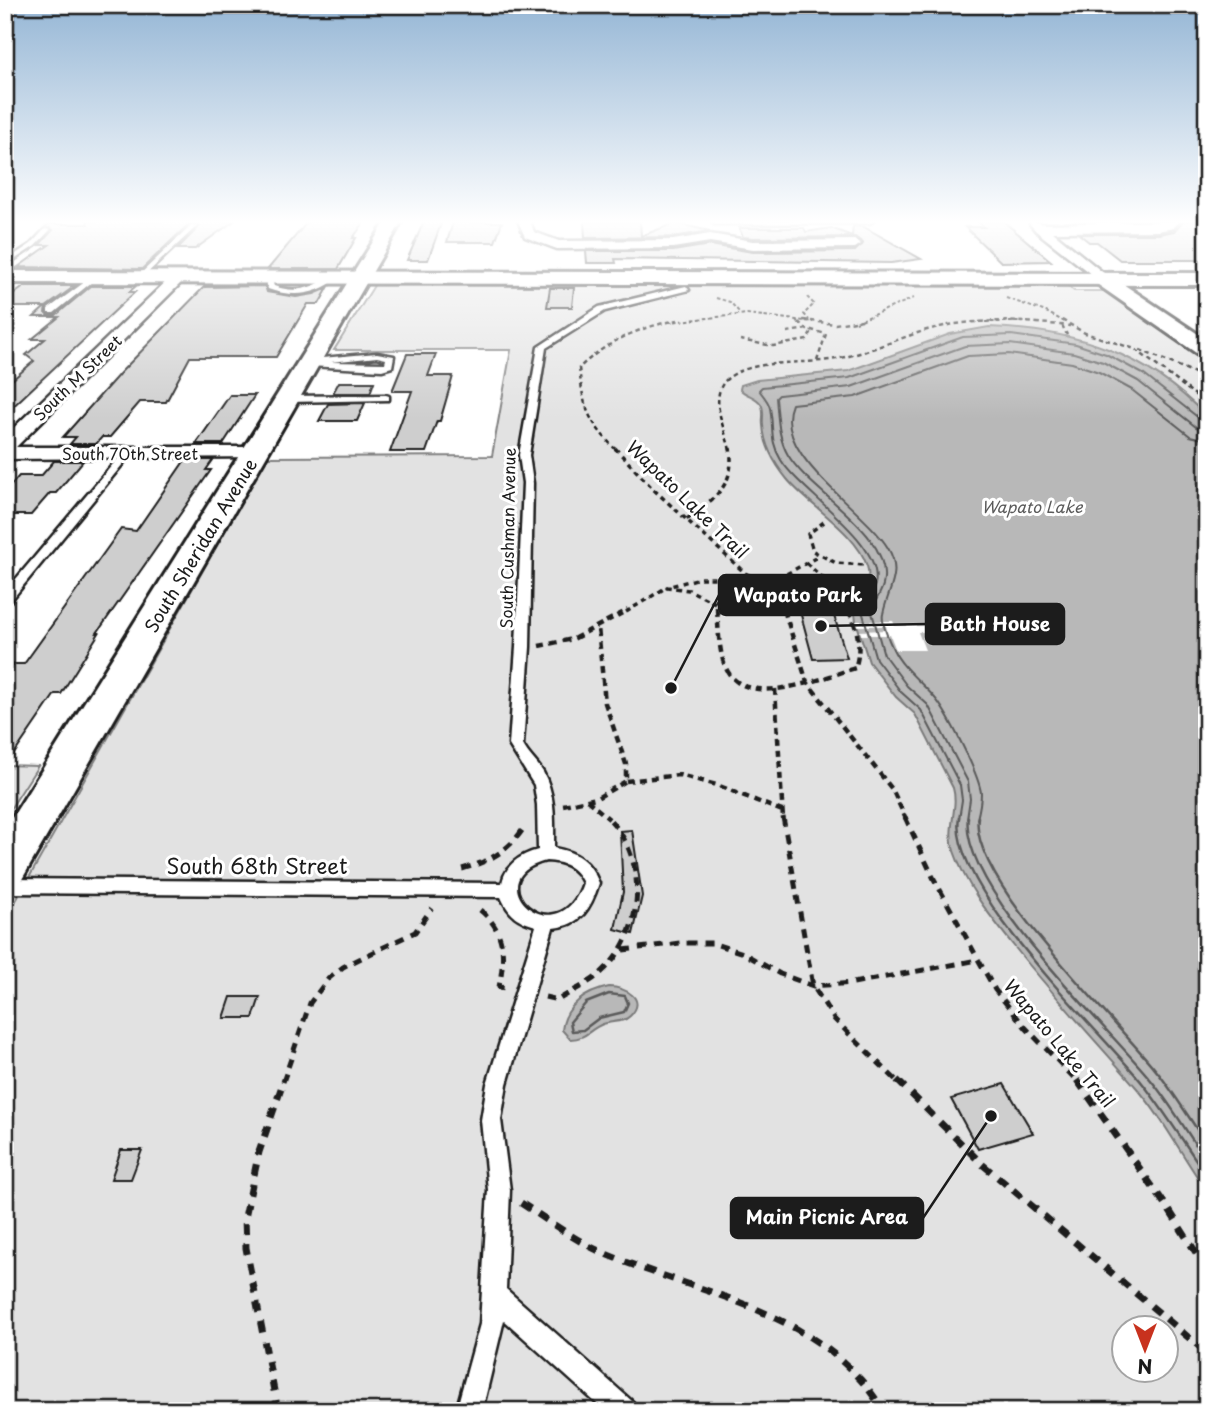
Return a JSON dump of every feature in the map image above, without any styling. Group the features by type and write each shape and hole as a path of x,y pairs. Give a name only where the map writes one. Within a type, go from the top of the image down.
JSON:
{"main road":[{"name":"South Sheridan Avenue","path":"5,869 310,362 343,287"},
{"path":"1114,287 1207,350"}],"street":[{"name":"South M Street","path":"5,447 169,287"},
{"name":"South 70th Street","path":"5,453 255,453"}],"lane":[{"path":"51,311 81,287"},
{"name":"South Cushman Avenue","path":"546,854 545,807 538,776 520,757 516,745 523,647 528,483 524,455 542,347 602,309 684,287"},
{"path":"377,355 391,358 389,365 382,367 310,362 377,355"},
{"path":"287,399 386,398"},
{"path":"5,600 127,453"},
{"path":"546,854 560,855 581,865 591,883 585,904 576,913 565,919 546,922 526,917 517,910 510,901 508,890 515,870 524,862 546,854"},
{"name":"South 68th Street","path":"5,886 508,890"},
{"path":"470,1411 492,1324 499,1190 491,1120 498,1084 546,922"},
{"path":"493,1294 624,1411"}],"path":[{"name":"Wapato Lake Trail","path":"923,296 904,301 871,318 846,324 740,314 687,320 622,337 596,349 579,368 580,394 596,428 653,489 751,578 769,584 778,591 807,682 891,789 933,877 995,990 1026,1028 1082,1086 1169,1210 1207,1270"},
{"path":"999,297 1039,309 1085,333 1135,349 1207,378"},
{"path":"714,298 730,302 740,314"},
{"path":"795,319 808,329 827,335 817,362"},
{"path":"687,520 729,479 731,463 719,402 720,389 730,379 751,368 836,359 892,343 921,331 959,323 1002,321 1074,326"},
{"path":"1062,325 1067,335"},
{"path":"787,332 808,329"},
{"path":"740,340 763,345 788,345 807,340 811,333 808,329"},
{"path":"1135,349 1207,404"},
{"path":"824,522 812,529 808,536 810,546 819,556 839,564 863,565"},
{"path":"769,584 819,556"},
{"path":"806,563 834,588 832,594"},
{"path":"523,647 558,644 598,627 667,587 701,578 751,578"},
{"path":"744,578 722,586 717,592 715,603 724,661 730,675 741,684 775,690 846,673 855,668 858,663 858,641 845,605 832,594 821,591 778,591"},
{"path":"667,587 689,590 715,603"},
{"path":"598,627 606,711 610,727 626,761 626,781"},
{"path":"775,690 782,811 813,986 834,1019 982,1164 1207,1353"},
{"path":"545,807 575,804 618,789 626,781 679,775 717,785 782,811"},
{"path":"278,1411 246,1248 245,1217 259,1152 310,1003 328,979 343,967 415,932 431,911 434,901"},
{"path":"622,950 680,943 712,943 743,953 780,974 813,986 853,983 978,960"},
{"path":"499,1190 606,1254 752,1305 786,1321 832,1352 854,1372 884,1411"}],"shaded area":[{"path":"373,287 1069,287 1074,291 1107,291 1207,359 1207,1411 5,1411 5,920 267,457 492,456 511,350 334,350"},
{"path":"5,765 38,766 5,817"}],"water":[{"name":"Wapato Lake","path":"989,327 1051,333 1107,349 1159,376 1207,417 1207,1186 1198,1178 1144,1096 1058,999 979,900 959,864 952,843 955,803 953,788 915,714 896,697 869,662 856,621 854,605 868,577 862,554 843,531 782,473 765,440 761,404 740,389 741,385 757,380 848,371 950,334"},
{"path":"609,987 622,989 632,995 637,1004 635,1010 624,1020 603,1024 584,1036 570,1039 562,1030 567,1013 585,996"}],"pier":[{"path":"956,606 965,606 977,631 918,632 925,650 896,650 890,635 861,635 860,631 887,630 886,626 858,626 856,621 893,621 895,626 965,626"}],"building":[{"path":"24,287 74,287 46,307 45,313 48,316 56,315 90,287 135,287 129,292 135,292 5,414 5,386 34,361 26,355 45,339 32,339 59,317 34,317 45,307 5,307 5,301"},
{"path":"204,287 265,287 267,292 296,297 328,288 319,304 308,304 276,357 190,357 166,402 140,402 110,437 102,437 96,444 70,444 76,437 63,437 121,372"},
{"path":"550,288 574,288 572,307 547,307"},
{"path":"407,354 436,354 428,376 453,376 440,421 437,421 426,452 390,452 412,391 392,391"},
{"path":"339,382 374,382 370,393 333,393"},
{"path":"230,395 255,395 223,444 196,444"},
{"path":"365,403 357,421 319,421 328,404"},
{"path":"185,460 213,460 206,470 211,470 97,633 61,694 55,694 5,767 5,677 14,664 24,664 121,529 136,531"},
{"path":"54,461 83,461 56,493 50,493 31,515 5,515 5,492 19,476 41,476"},
{"path":"795,593 827,593 847,658 813,659"},
{"path":"632,830 642,896 633,934 615,929 623,892 620,831"},
{"path":"231,997 260,997 253,1018 224,1018"},
{"path":"1004,1084 1033,1133 978,1149 951,1099"},
{"path":"121,1150 142,1150 131,1179 111,1179"}],"place":[{"name":"Bath House","path":"821,626"},
{"name":"Wapato Park","path":"671,688"},
{"name":"Main Picnic Area","path":"991,1116"}]}
